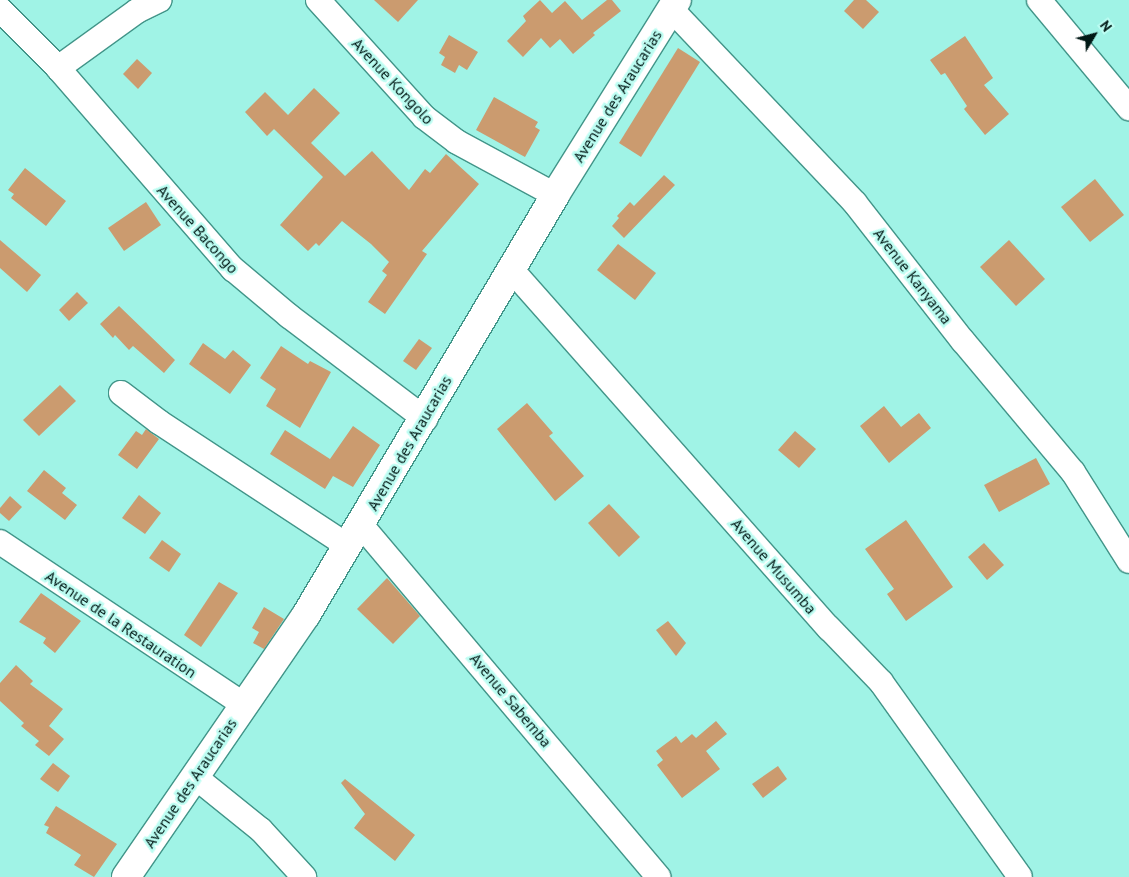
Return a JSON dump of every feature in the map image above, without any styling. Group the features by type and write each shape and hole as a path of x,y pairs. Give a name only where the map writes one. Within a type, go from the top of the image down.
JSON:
{"street":[{"path":"58,68 137,12 160,0"},
{"name":"Avenue Kongolo","path":"318,0 424,117 456,142 555,195"},
{"path":"1039,0 1129,107"},
{"name":"Avenue des Araucarias","path":"126,877 306,615 425,420 510,268 674,5"},
{"name":"Avenue Kanyama","path":"674,5 855,203 963,341 1073,472 1129,561"},
{"name":"Avenue Bacongo","path":"0,9 58,68 233,269 289,316 425,420"},
{"name":"Avenue Musumba","path":"510,268 829,628 881,682 1020,877"},
{"name":"Avenue Sabemba","path":"122,393 159,422 355,536 658,877"},
{"name":"Avenue de la Restauration","path":"0,542 244,705"},
{"path":"194,776 261,830 304,877"}],"building":[{"path":"374,0 418,0 398,22"},
{"path":"540,0 552,13 565,1 582,20 607,0 612,0 621,11 593,33 595,35 573,54 560,39 550,48 541,38 523,57 507,41 526,21 523,16"},
{"path":"854,0 866,0 879,12 863,29 844,11"},
{"path":"449,35 478,52 467,70 459,65 455,73 441,65 445,57 439,53"},
{"path":"965,36 993,78 984,85 1009,114 985,135 964,109 967,106 945,73 941,75 930,60"},
{"path":"678,48 700,62 641,157 619,143"},
{"path":"137,59 152,73 138,89 123,74"},
{"path":"314,88 340,113 311,143 345,176 372,151 409,190 425,169 430,173 446,154 479,184 422,251 427,254 385,314 368,302 387,275 382,271 389,262 371,244 342,221 319,246 316,243 308,251 280,225 323,177 274,129 267,136 245,112 265,92 288,115"},
{"path":"494,97 538,122 535,127 540,130 525,157 476,130"},
{"path":"25,168 66,201 46,226 11,198 14,194 8,190"},
{"path":"664,175 675,185 624,238 612,226 619,218 617,216 630,202 634,206"},
{"path":"1095,179 1124,215 1090,242 1061,207"},
{"path":"146,202 161,225 124,251 108,228"},
{"path":"0,240 41,275 27,292 0,268"},
{"path":"1009,240 1045,279 1016,306 980,267"},
{"path":"618,244 656,273 635,300 597,270"},
{"path":"77,292 88,303 69,321 59,310"},
{"path":"119,306 175,360 164,373 133,346 129,350 115,335 113,338 100,324"},
{"path":"419,339 432,348 416,370 403,361"},
{"path":"203,343 225,359 233,350 251,365 230,394 189,364"},
{"path":"281,346 308,364 310,361 331,372 300,428 266,406 276,389 260,378"},
{"path":"60,385 76,401 39,436 23,420"},
{"path":"527,403 553,433 549,436 584,476 555,501 497,429"},
{"path":"884,406 901,427 919,413 931,428 889,463 860,426"},
{"path":"353,426 380,445 353,487 333,476 325,489 270,454 285,430 330,459"},
{"path":"146,429 159,439 137,469 118,455 136,431 142,435"},
{"path":"795,431 816,449 799,468 778,450"},
{"path":"1036,458 1050,484 999,512 984,485"},
{"path":"44,470 66,488 62,493 77,505 65,520 27,491"},
{"path":"139,495 161,513 145,534 122,518"},
{"path":"10,496 22,507 9,521 0,513 0,508"},
{"path":"609,504 640,537 619,557 588,523"},
{"path":"906,520 953,587 906,621 887,594 894,589 865,549"},
{"path":"162,540 181,554 169,572 149,558"},
{"path":"984,543 1004,565 987,580 968,557"},
{"path":"387,578 420,616 393,644 357,609"},
{"path":"219,582 238,593 201,647 184,635"},
{"path":"41,593 81,621 55,653 43,643 46,638 19,622"},
{"path":"264,607 284,619 264,649 253,643 259,632 252,628"},
{"path":"668,621 686,643 676,656 656,630"},
{"path":"16,665 33,681 30,684 63,709 49,726 64,739 49,756 35,745 39,741 21,726 24,723 0,701 0,683"},
{"path":"716,721 727,734 706,751 720,769 682,798 657,765 663,760 656,751 676,736 681,743 692,734 696,738"},
{"path":"53,763 70,776 58,792 40,779"},
{"path":"778,766 787,779 763,798 752,784"},
{"path":"345,779 415,835 395,861 354,828 365,814 341,783"},
{"path":"56,806 117,844 94,877 74,865 81,855 46,833 49,827 44,825"}]}
